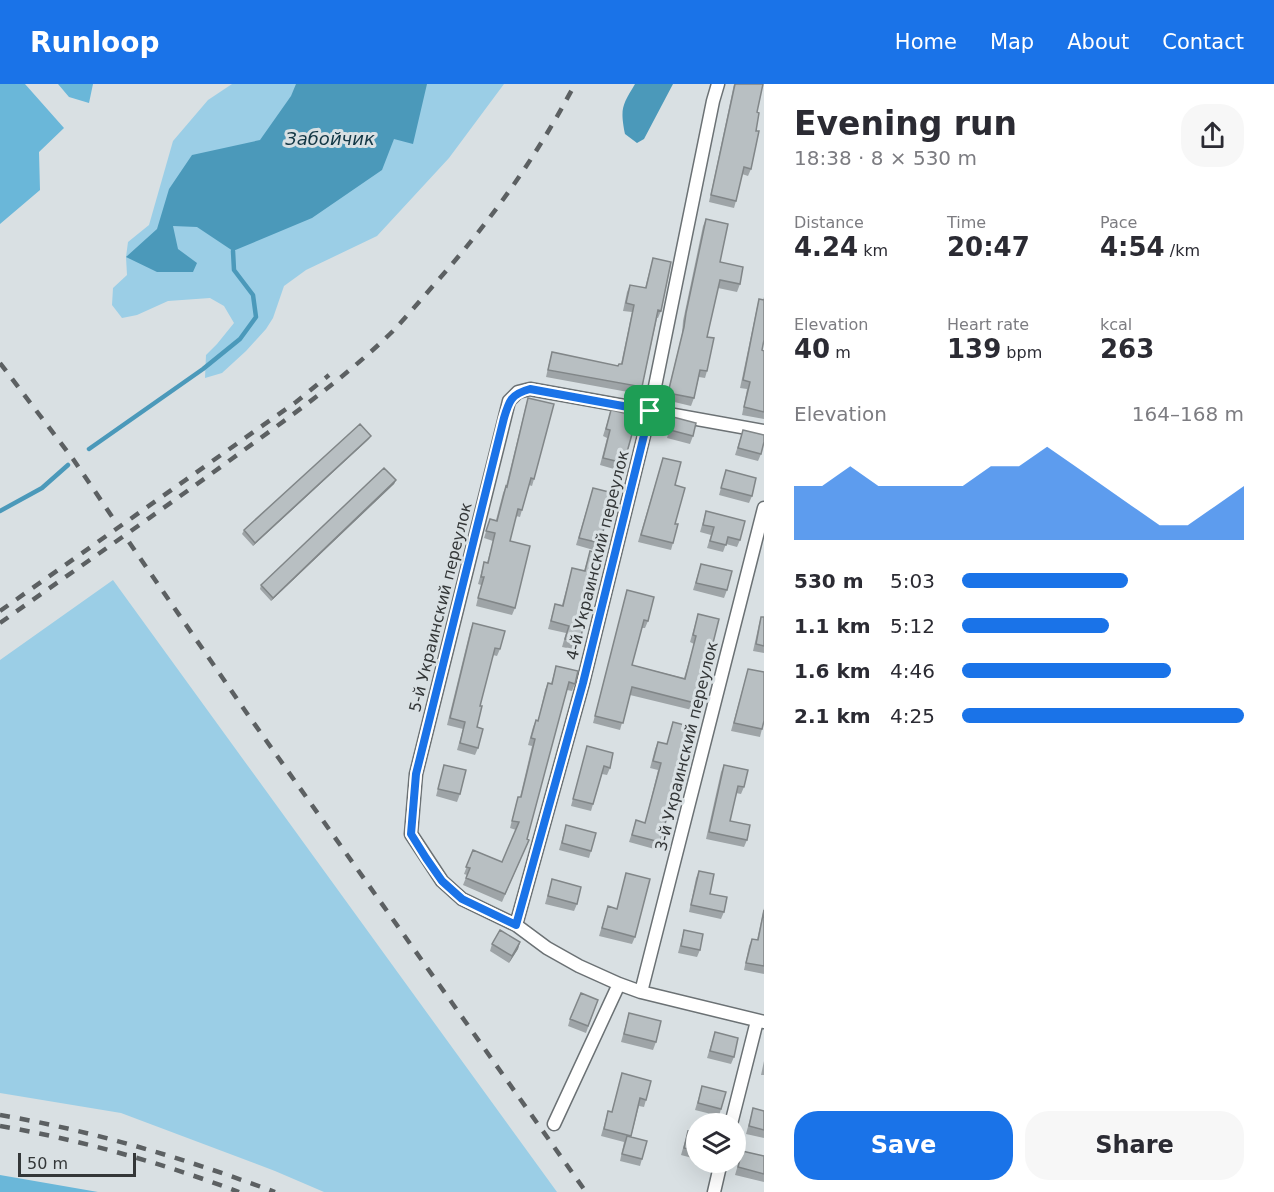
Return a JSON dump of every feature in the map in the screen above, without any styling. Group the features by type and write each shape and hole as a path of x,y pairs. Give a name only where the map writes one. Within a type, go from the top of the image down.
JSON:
{"street":[{"name":"4-й Украинский переулок","path":"516,925 583,683 650,411 718,84"},
{"name":"5-й Украинский переулок","path":"516,925 462,899 442,881 411,834 416,774 504,418 509,401 518,392 530,389 650,411"},
{"path":"650,411 764,431"},
{"name":"3-й Украинский переулок","path":"641,992 764,508"},
{"path":"516,925 547,948 619,984 641,992 761,1022 734,1113"},
{"path":"554,1124 619,984"},
{"path":"714,1192 718,1173"}],"shaded area":[{"path":"0,84 25,84 64,128 39,152 40,190 0,224"},
{"path":"58,84 93,84 89,103 69,97"},
{"path":"232,84 504,84 449,158 377,236 306,270 284,286 273,318 266,329 222,373 205,378 206,355 234,323 224,306 210,298 168,301 137,315 122,318 112,305 113,288 127,275 128,242 149,225 173,141 208,100"},
{"path":"113,580 557,1192 324,1192 121,1113 0,1093 0,660"},
{"path":"0,1175 98,1192 0,1192"}],"water":[{"name":"Забойчик","path":"296,84 427,84 413,144 394,139 382,170 312,218 233,251 197,227 173,226 178,249 197,263 193,272 157,272 126,257 157,229 169,189 192,155 260,140 291,96"},
{"path":"635,84 673,84 644,139 637,143 625,134 623,118 625,103"}],"building":[{"path":"735,84 763,84 757,112 759,113 756,131 759,131 751,169 744,167 736,201 711,195"},
{"path":"706,219 728,224 720,262 743,267 740,284 720,280 707,337 714,338 707,371 700,370 694,398 668,393"},
{"path":"653,258 671,262 661,311 658,310 642,387 548,370 552,352 618,366 622,364 634,305 626,303 630,285 646,288"},
{"path":"759,299 764,300 762,350 764,351 764,412 744,407 750,382 743,380"},
{"path":"528,398 554,404 534,479 531,478 522,510 518,509 510,541 530,546 515,608 478,598 484,577 481,577 484,562 488,563 495,533 486,531 490,519 497,521"},
{"path":"611,410 637,416 624,463 603,458 610,430 606,429"},
{"path":"673,417 696,423 693,436 670,430"},
{"path":"360,424 371,436 255,543 244,530"},
{"path":"743,430 764,435 761,454 738,448"},
{"path":"663,458 681,462 675,485 685,488 675,524 678,524 673,543 641,535"},
{"path":"384,468 396,480 273,598 261,585"},
{"path":"726,470 756,478 752,496 721,488"},
{"path":"593,488 617,494 613,510 609,509 600,543 579,538"},
{"path":"706,511 745,521 740,540 728,537 726,545 710,541 714,527 703,525"},
{"path":"590,551 603,555 579,643 565,639 569,626 551,621 555,604 563,606 572,568 585,571"},
{"path":"701,564 732,571 727,590 696,583"},
{"path":"627,590 654,597 648,621 644,620 632,665 685,679 696,636 693,635 698,614 719,619 699,704 632,687 623,723 595,716"},
{"path":"761,617 764,617 764,646 756,644"},
{"path":"473,623 505,631 500,649 495,648 480,706 482,706 477,727 483,729 478,748 460,743 465,722 450,718"},
{"path":"556,666 578,671 575,684 569,682 527,839 529,840 505,894 466,878 470,868 466,867 473,850 502,862 519,822 512,821 518,797 521,797 535,739 531,738 548,683 552,684"},
{"path":"748,669 764,672 762,729 734,723"},
{"path":"673,722 692,727 660,842 632,835 636,820 645,823 661,763 653,761 658,742 667,744"},
{"path":"587,746 613,753 610,768 604,766 593,804 573,799"},
{"path":"444,765 466,770 460,794 438,789"},
{"path":"724,765 748,770 744,787 738,786 730,821 750,825 747,840 709,832"},
{"path":"566,825 596,833 591,851 562,843"},
{"path":"699,871 714,874 710,894 727,897 724,912 691,905"},
{"path":"626,873 650,879 635,937 602,928 608,906 617,909"},
{"path":"552,879 581,887 577,904 548,896"},
{"path":"764,910 764,966 746,963 752,939 758,940"},
{"path":"500,930 520,942 512,956 492,944"},
{"path":"684,930 703,934 700,950 681,946"},
{"path":"581,993 598,1000 588,1026 570,1019"},
{"path":"629,1013 661,1021 656,1042 624,1034"},
{"path":"715,1032 738,1038 734,1057 710,1051"},
{"path":"622,1073 651,1081 646,1100 640,1098 631,1136 604,1129 608,1111 612,1112"},
{"path":"702,1086 726,1092 721,1109 698,1103"},
{"path":"753,1108 764,1111 764,1130 749,1126"},
{"path":"627,1136 647,1141 642,1159 622,1154"},
{"path":"746,1152 764,1156 764,1174 746,1169"}],"waterway":[{"path":"89,449 203,369 240,339 256,317 253,295 234,270 233,251"},
{"path":"0,511 42,488 68,465"}],"railway":[{"path":"0,623 274,428 374,349 417,304 492,215 544,139 575,84"},
{"path":"0,363 73,459 113,518"},
{"path":"0,611 296,402 329,375"},
{"path":"129,542 246,712 586,1192"},
{"path":"0,1115 70,1129 139,1147 275,1192"},
{"path":"0,1126 121,1153 239,1192"}],"route":[{"path":"530,389 650,411 583,683 516,925 462,899 442,881 411,834 416,774 504,418 509,401 518,392 530,389"}]}
